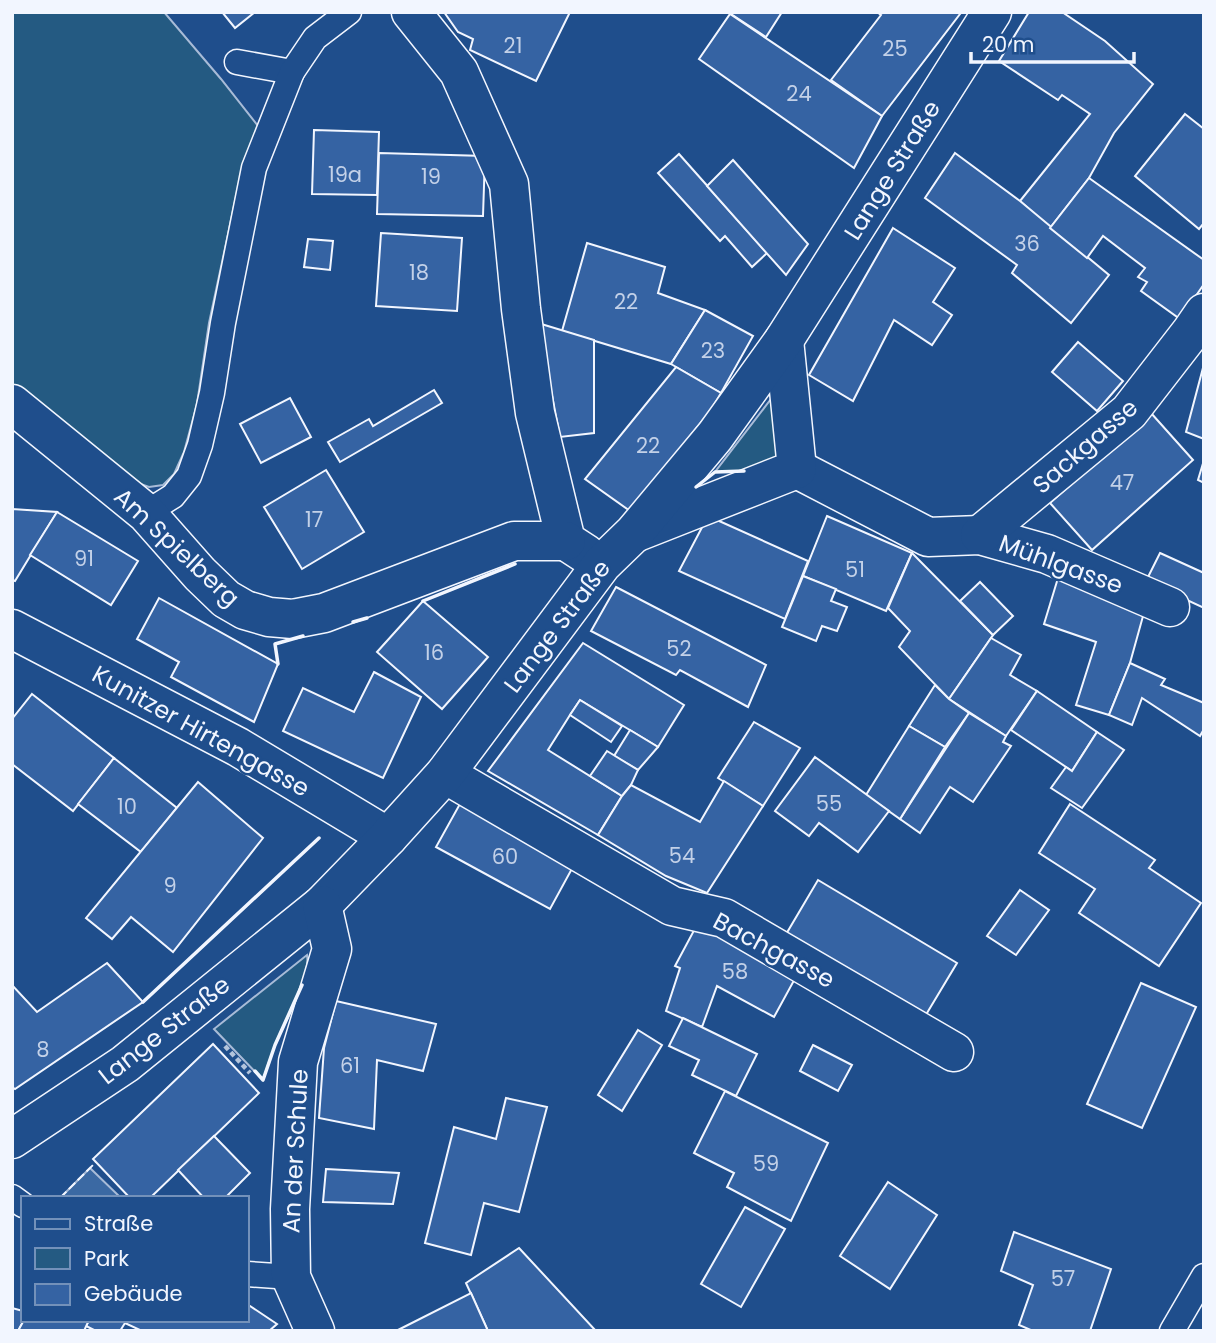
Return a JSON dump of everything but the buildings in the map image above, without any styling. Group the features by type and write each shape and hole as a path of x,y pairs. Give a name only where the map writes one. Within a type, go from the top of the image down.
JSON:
{"street":[{"path":"411,12 459,72 509,184 520,309 536,413 566,541 602,564"},
{"name":"Lange Straße","path":"12,1139 125,1064 322,905 445,774 602,564 634,533 715,436 784,340 992,12"},
{"name":"Sackgasse","path":"980,535 1129,412 1204,313"},
{"path":"634,533 797,469 784,340"},
{"name":"Am Spielberg","path":"12,404 146,513 200,574 226,598 246,610 269,617 293,619 324,613 514,541 566,541"},
{"name":"Mühlgasse","path":"797,469 928,537 980,535 1047,554 1170,607"},
{"name":"Kunitzer Hirtengasse","path":"12,629 238,747 388,837"},
{"name":"Bachgasse","path":"445,774 672,906 724,918 954,1052"},
{"name":"An der Schule","path":"315,1331 291,1277 290,1209 298,1062 332,949 322,905"}],"lane":[{"path":"146,513 173,496 181,486 188,476 200,445 254,168 292,72 315,38 349,12"},
{"path":"237,62 292,72"},
{"path":"248,1274 291,1277"},
{"path":"1172,1331 1204,1276"}],"green space":[{"path":"12,12 164,12 258,126 240,178 209,323 197,404 184,452 174,474 163,485 149,487 138,483 12,386"},
{"path":"771,399 778,458 743,471 715,472"},
{"path":"307,955 301,987 263,1080 214,1029"}],"shaded area":[{"path":"90,1168 119,1196 62,1196"}],"fence":[{"path":"62,1196 96,1162"}],"wall":[{"path":"696,487 715,472 744,471"},
{"path":"423,601 515,564"},
{"path":"353,622 367,618"},
{"path":"278,664 275,644 303,636"},
{"path":"143,1002 319,838"},
{"path":"255,1071 263,1080 275,1045 302,985"}]}
